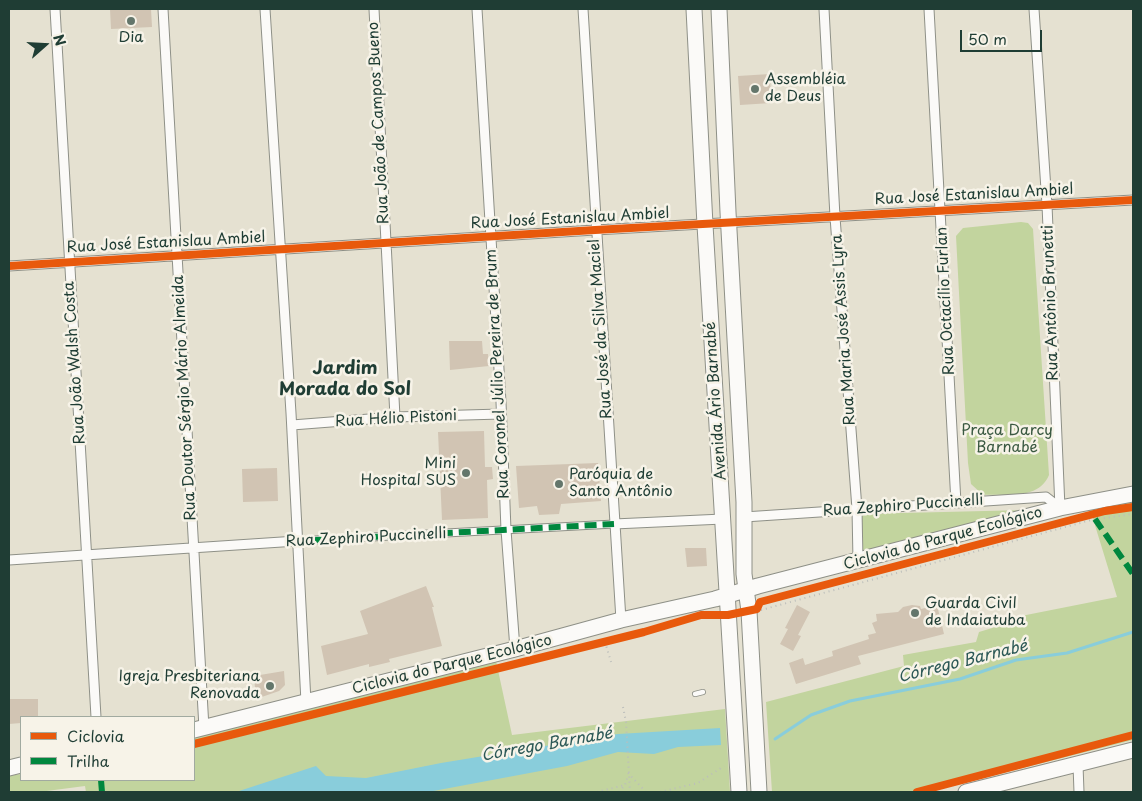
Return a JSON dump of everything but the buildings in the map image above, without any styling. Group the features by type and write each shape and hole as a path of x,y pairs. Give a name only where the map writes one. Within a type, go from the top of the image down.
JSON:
{"main road":[{"name":"Avenida Ário Barnabé","path":"694,9 739,792"},
{"name":"Avenida Ário Barnabé","path":"720,9 728,224 744,517 746,590 755,607 759,792"},
{"path":"199,729 515,649 621,620 728,595 1060,508 1133,494"},
{"path":"971,792 1078,766 1133,750"}],"street":[{"name":"Rua João Walsh Costa","path":"55,9 96,716"},
{"name":"Rua Doutor Sérgio Mário Almeida","path":"163,9 193,548 199,729"},
{"path":"265,9 292,425 306,702"},
{"name":"Rua João de Campos Bueno","path":"374,9 395,417"},
{"name":"Rua Coronel Júlio Pereira de Brum","path":"477,9 506,530 515,649"},
{"name":"Rua José da Silva Maciel","path":"583,9 595,230 621,620"},
{"name":"Rua Maria José Assis Lyra","path":"824,9 835,217 857,509 858,561"},
{"name":"Rua Octacílio Furlan","path":"929,9 956,503"},
{"name":"Rua Antônio Brunetti","path":"1034,9 1047,205 1060,508"},
{"name":"Rua José Estanislau Ambiel","path":"9,266 595,230 1133,200"},
{"name":"Rua Hélio Pistoni","path":"292,425 395,417 501,414"},
{"name":"Rua Zephiro Puccinelli","path":"744,517 1046,497 1060,508"},
{"name":"Rua Zephiro Puccinelli","path":"9,560 297,541 723,519"},
{"path":"1078,766 1079,792"}],"lane":[{"path":"695,694 703,692"}],"path":[{"path":"755,607 760,610 1091,520 1133,514"},
{"path":"596,644 615,640"},
{"path":"605,642 611,662"},
{"path":"623,707 626,722 630,792"},
{"path":"660,792 698,783 725,765 737,763"},
{"path":"619,792 625,785 628,773"},
{"path":"628,773 646,792"},
{"path":"597,792 625,785"}],"green space":[{"name":"Praça Darcy Barnabé","path":"1021,222 1028,223 1033,229 1049,475 1038,489 1030,492 1011,495 983,495 971,484 968,463 956,236 963,228"},
{"path":"1133,502 1133,740 928,792 772,792 766,702 904,666 903,655 976,642 979,632 1012,622 1011,618 1117,597 1090,509"},
{"path":"1026,510 863,554 861,514"},
{"path":"496,661 512,735 725,709 730,792 86,792 85,786 39,792 9,792 9,776 20,774 20,781 195,781 195,737"}],"water":[{"path":"720,728 721,745 678,747 654,754 618,752 567,766 428,792 236,792 316,766 326,776 366,778 441,763 618,734"}],"waterway":[{"name":"Córrego Barnabé","path":"775,739 811,715 850,701 960,679 1016,660 1067,653 1133,632"}],"marked path":[{"path":"1095,519 1133,574"},
{"path":"297,541 614,524"},
{"path":"101,781 102,792"}],"cycle path":[{"path":"9,266 595,230 1133,200"},
{"name":"Ciclovia do Parque Ecológico","path":"195,744 644,632 701,615 728,615 757,609 760,602 1105,511 1133,507"},
{"path":"917,792 1133,735"}],"place":[{"name":"Dia","path":"131,21"},
{"name":"Assembléia de Deus","path":"755,89"},
{"name":"Mini Hospital SUS","path":"466,473"},
{"name":"Paróquia de Santo Antônio","path":"559,484"},
{"name":"Guarda Civil de Indaiatuba","path":"915,613"},
{"name":"Igreja Presbiteriana Renovada","path":"270,686"}],"district":[{"name":"Jardim Morada do Sol","path":"345,379"}]}
